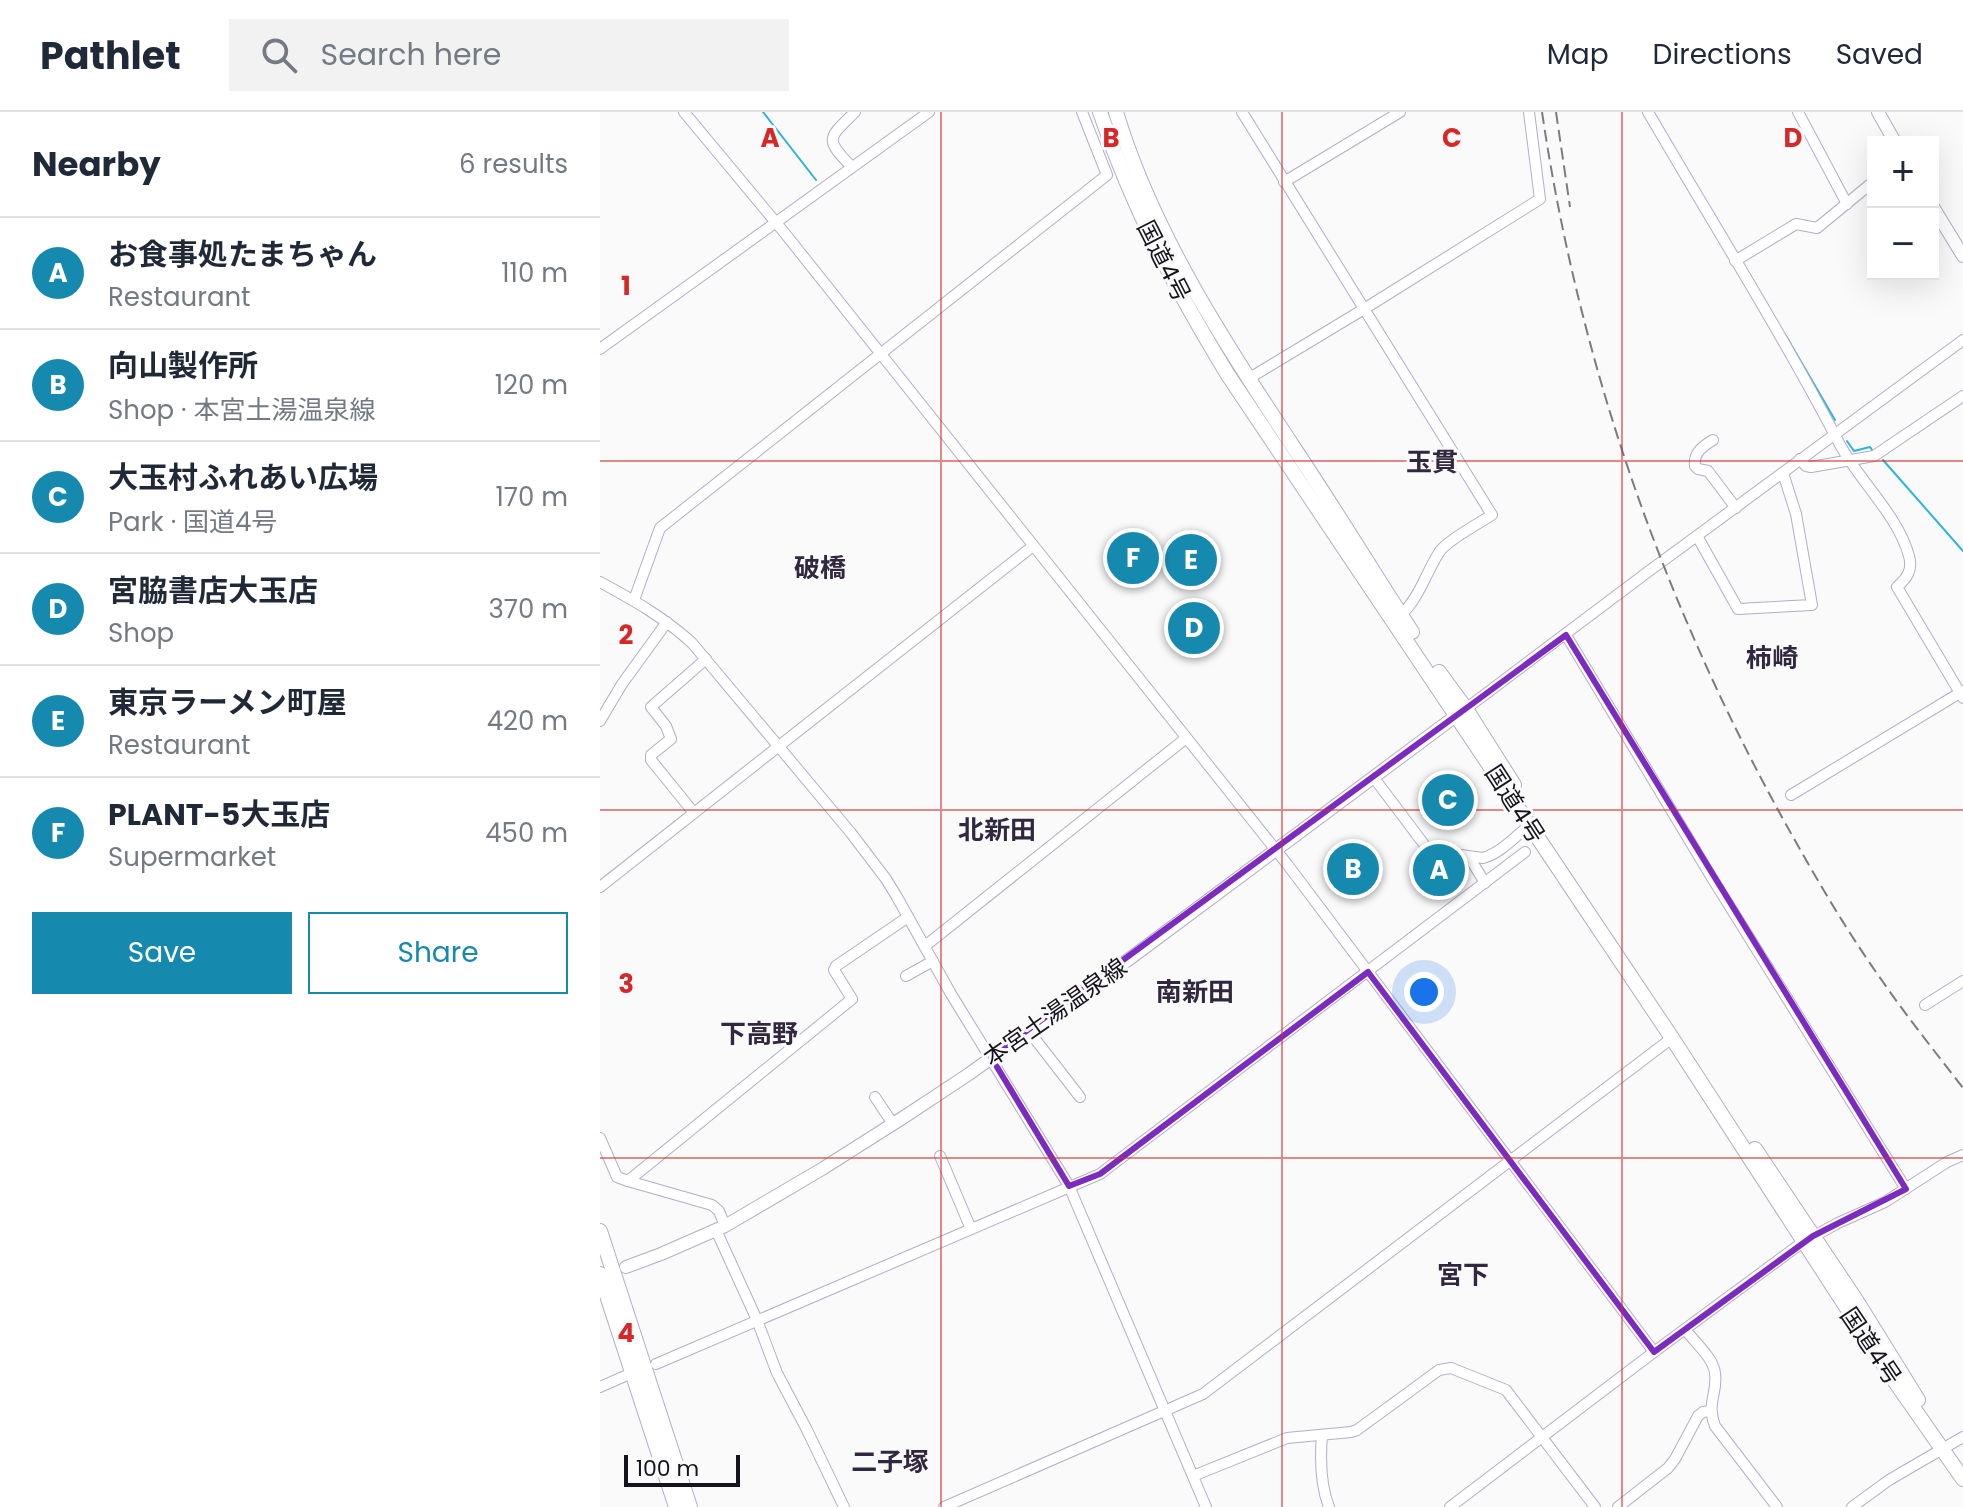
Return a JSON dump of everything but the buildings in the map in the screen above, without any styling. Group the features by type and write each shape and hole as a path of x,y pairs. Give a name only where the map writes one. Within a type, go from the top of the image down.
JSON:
{"highway":[{"name":"国道4号","path":"1100,112 1117,163 1153,243 1217,357 1361,574 1461,712 1669,1022 1808,1239 1889,1373 1963,1469"},
{"name":"国道4号","path":"1116,112 1141,179 1172,246 1248,379 1401,615 1529,826 1808,1239"},
{"path":"600,1231 690,1507"},
{"path":"600,1274 676,1507"},
{"name":"国道4号","path":"1945,1447 1963,1479"}],"main road":[{"path":"1878,112 1892,136"},
{"path":"1934,208 1963,256"},
{"name":"本宮土湯温泉線","path":"626,1267 720,1228 822,1169 969,1074 1461,712"}],"street":[{"path":"684,112 1276,851 1654,1352"},
{"path":"852,167 831,142 855,112"},
{"path":"600,349 929,112"},
{"path":"634,600 660,528 1107,175 1082,112"},
{"path":"1242,112 1492,515 1441,549 1411,606 1401,615"},
{"path":"1284,182 1400,112"},
{"path":"1248,379 1540,199 1529,112"},
{"path":"1648,112 1797,364 1850,461 1886,509 1909,554 1911,567 1906,579 1897,587 1962,694 1791,795"},
{"path":"1798,112 1847,204"},
{"path":"1735,261 1796,224 1817,228 1867,187"},
{"path":"1461,712 1963,340"},
{"path":"1800,459 1811,467 1874,456 1963,396"},
{"path":"1713,440 1700,450 1694,460 1695,466 1708,471 1736,508"},
{"path":"1697,536 1738,609 1812,605 1796,514 1783,473"},
{"path":"600,887 1033,546"},
{"path":"600,582 634,600 692,643 886,879 1069,1186 1206,1507"},
{"path":"600,721 622,684 667,622"},
{"path":"1566,635 1712,878 1906,1189"},
{"path":"694,813 651,760 651,755 671,739 666,726 651,707 706,659"},
{"path":"925,946 1185,739"},
{"path":"1374,778 1432,851 1483,858 1491,856 1529,826"},
{"path":"656,1364 1100,1174 1525,852"},
{"path":"1472,857 1485,883"},
{"path":"628,1181 852,999 834,970 836,966 908,917"},
{"path":"906,976 933,961"},
{"path":"1925,1005 1963,981"},
{"path":"1028,1030 1080,1097"},
{"path":"944,1507 1203,1394 1672,1038"},
{"path":"875,1097 893,1124"},
{"path":"600,1138 617,1177 712,1205 719,1211 720,1228 777,1373 844,1507"},
{"path":"1450,1507 1808,1239 1885,1202 1963,1155"},
{"path":"940,1156 971,1229"},
{"path":"1685,1329 1714,1370 1710,1411 1715,1426 1777,1507"},
{"path":"1193,1476 1287,1438 1357,1430 1439,1370 1451,1368 1506,1390 1595,1507"},
{"path":"600,1387 625,1376"},
{"path":"1618,1507 1668,1468 1698,1416 1710,1411"},
{"path":"1322,1435 1320,1457 1329,1507"},
{"path":"1852,1507 1889,1480 1963,1437"}],"highlighted area":[{"path":"1566,635 1906,1189 1813,1236 1654,1352 1368,972 1100,1174 1069,1186 991,1057"}],"waterway":[{"path":"763,112 816,180"},
{"path":"1786,336 1835,420"},
{"path":"1847,441 1854,451 1870,447 1872,450"},
{"path":"1883,460 1963,551"}],"railway":[{"path":"1542,112 1558,206 1603,390 1632,481 1702,658 1743,744 1833,906 1857,945 1963,1088"},
{"path":"1556,112 1570,207"}],"place":[{"name":"PLANT-5大玉店","path":"1133,558"},
{"name":"東京ラーメン町屋","path":"1191,560"},
{"name":"宮脇書店大玉店","path":"1194,628"},
{"name":"大玉村ふれあい広場","path":"1448,800"},
{"name":"向山製作所","path":"1353,869"},
{"name":"お食事処たまちゃん","path":"1439,870"}],"district":[{"name":"玉貫","path":"1432,462"},
{"name":"破橋","path":"820,568"},
{"name":"柿崎","path":"1772,658"},
{"name":"北新田","path":"997,830"},
{"name":"南新田","path":"1195,992"},
{"name":"下高野","path":"759,1034"},
{"name":"宮下","path":"1463,1275"},
{"name":"二子塚","path":"890,1462"}]}
